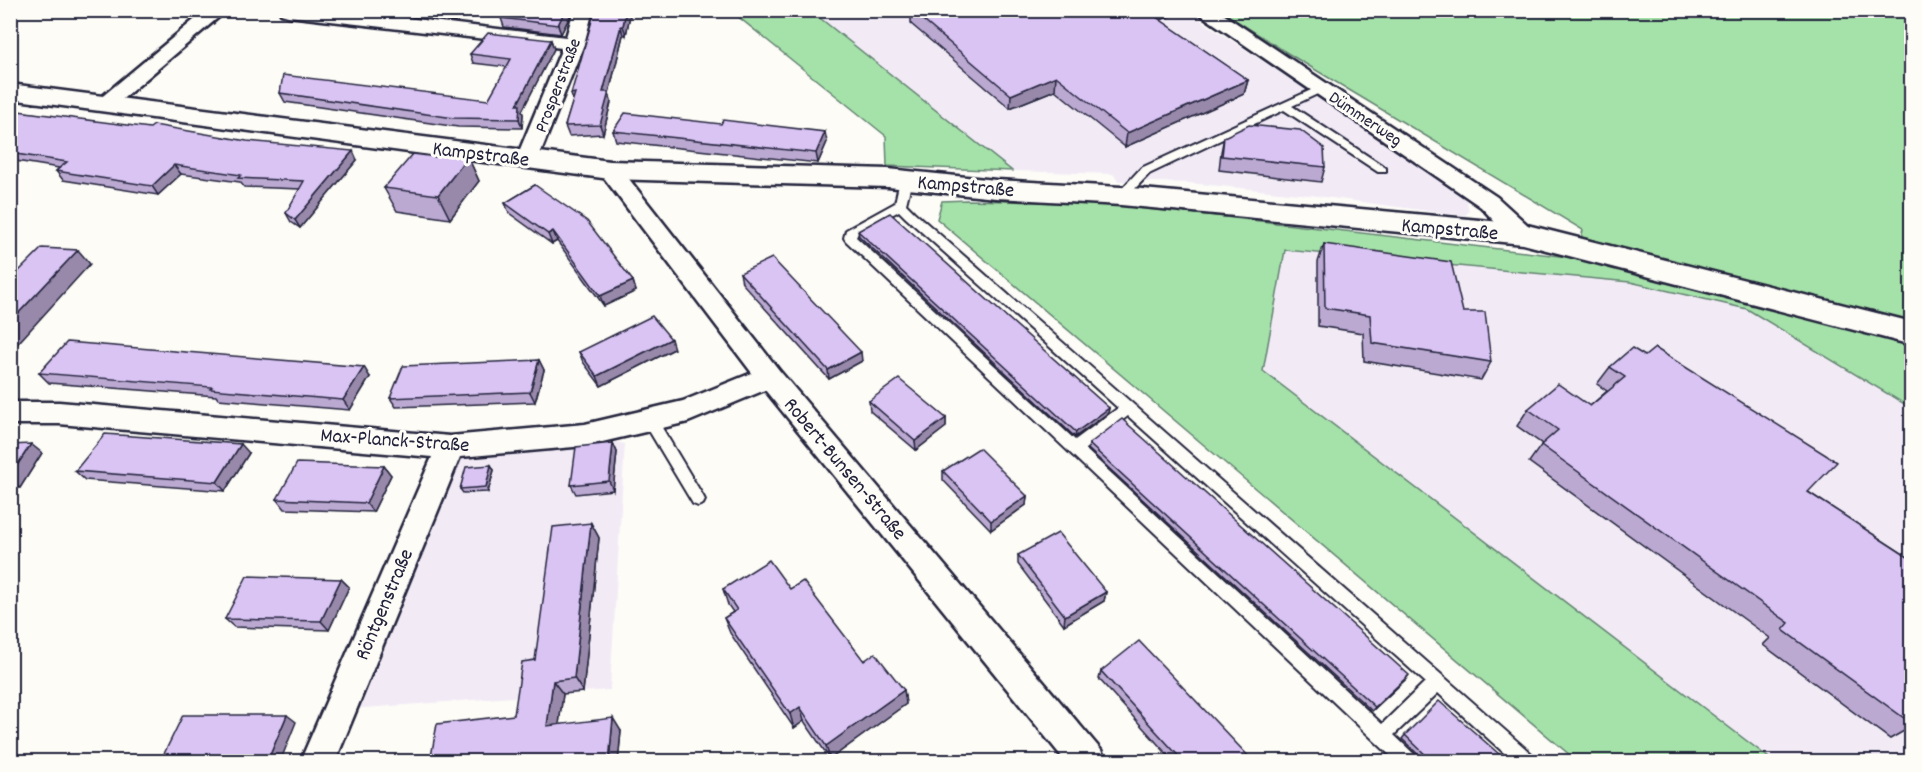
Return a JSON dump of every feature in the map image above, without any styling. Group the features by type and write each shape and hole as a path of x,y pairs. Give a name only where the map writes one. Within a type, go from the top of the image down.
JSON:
{"street":[{"path":"105,104 218,10"},
{"path":"288,10 574,44"},
{"name":"Prosperstraße","path":"527,159 574,44 585,10"},
{"name":"Dümmerweg","path":"1203,10 1489,202 1523,234"},
{"name":"Kampstraße","path":"10,91 609,170 903,192 996,189 1121,196 1523,234 1911,334"},
{"name":"Robert-Bunsen-Straße","path":"609,170 770,377 1082,759"},
{"name":"Max-Planck-Straße","path":"10,413 59,413 450,447 585,435 688,411 770,377"},
{"name":"Röntgenstraße","path":"317,762 450,447"}],"lane":[{"path":"1121,196 1144,171 1322,88"},
{"path":"1284,105 1382,170"},
{"path":"1410,762 850,238 850,232 903,192 1128,408 1528,762"},
{"path":"1074,449 1128,408"},
{"path":"650,420 698,500"},
{"path":"1382,735 1437,682"}],"shaded area":[{"path":"811,11 1187,11 1458,190 1467,201 1469,211 1465,216 1309,195 1189,183 1118,181 1113,174 1012,171"},
{"path":"1285,250 1630,282 1747,309 1911,408 1911,761 1773,761 1263,371"},
{"path":"585,435 625,444 610,690 338,710 450,447"}],"green space":[{"path":"731,11 811,11 1012,171 887,166 886,136"},
{"path":"1221,11 1911,11 1911,408 1747,309 1630,282 1285,250 1263,371 1773,761 1577,761 937,219 942,201 1113,204 1576,258 1583,230"}],"building":[{"path":"507,10 565,10 558,25 501,18"},
{"path":"595,10 626,10 603,92 609,92 600,125 565,126 575,93 571,94"},
{"path":"911,10 1153,10 1149,12 1248,80 1127,133 1056,76 1011,95"},
{"path":"488,33 551,40 517,105 520,105 519,119 454,118 280,93 283,75 488,100 511,59 470,54"},
{"path":"10,110 150,128 154,125 247,141 353,151 295,220 286,213 304,181 238,178 241,175 174,165 152,186 56,171 67,162 10,153"},
{"path":"625,113 721,124 723,120 825,132 816,153 613,131"},
{"path":"1249,125 1300,130 1324,148 1325,167 1222,156 1224,137"},
{"path":"439,153 468,157 438,195 384,188 413,154 436,157"},
{"path":"535,185 587,221 633,281 600,296 553,231 548,234 505,203"},
{"path":"890,213 1109,408 1076,432 858,231"},
{"path":"1324,244 1451,262 1463,312 1485,312 1491,362 1372,343 1370,315 1325,308"},
{"path":"42,248 78,250 10,322 10,280"},
{"path":"772,258 861,352 828,370 740,273"},
{"path":"652,316 671,339 597,376 579,352"},
{"path":"67,342 364,367 343,400 39,373"},
{"path":"1632,348 1645,356 1655,348 1837,462 1808,492 1911,559 1911,723 1783,630 1789,623 1541,445 1558,430 1528,409 1558,384 1590,406 1625,377 1610,367"},
{"path":"539,360 530,392 390,398 403,366"},
{"path":"899,379 946,418 915,441 869,401"},
{"path":"1122,419 1409,675 1375,707 1089,444"},
{"path":"105,434 241,444 217,482 75,471"},
{"path":"613,443 609,481 571,485 576,447"},
{"path":"31,444 10,476 10,445"},
{"path":"979,448 1027,496 991,521 943,471"},
{"path":"297,463 384,466 366,503 277,499"},
{"path":"491,465 486,487 460,489 466,467"},
{"path":"591,523 574,678 553,681 547,726 613,718 609,762 430,762 437,724 514,715 522,662 535,660 553,527"},
{"path":"1058,533 1106,592 1065,616 1018,555"},
{"path":"769,560 790,589 803,581 864,661 875,653 904,690 826,746 800,707 790,714 724,618 737,610 723,589"},
{"path":"247,576 341,579 321,621 225,619"},
{"path":"1139,641 1254,762 1184,762 1101,671"},
{"path":"1439,701 1508,762 1433,762 1405,735"},
{"path":"183,715 287,715 267,762 160,762"}]}
